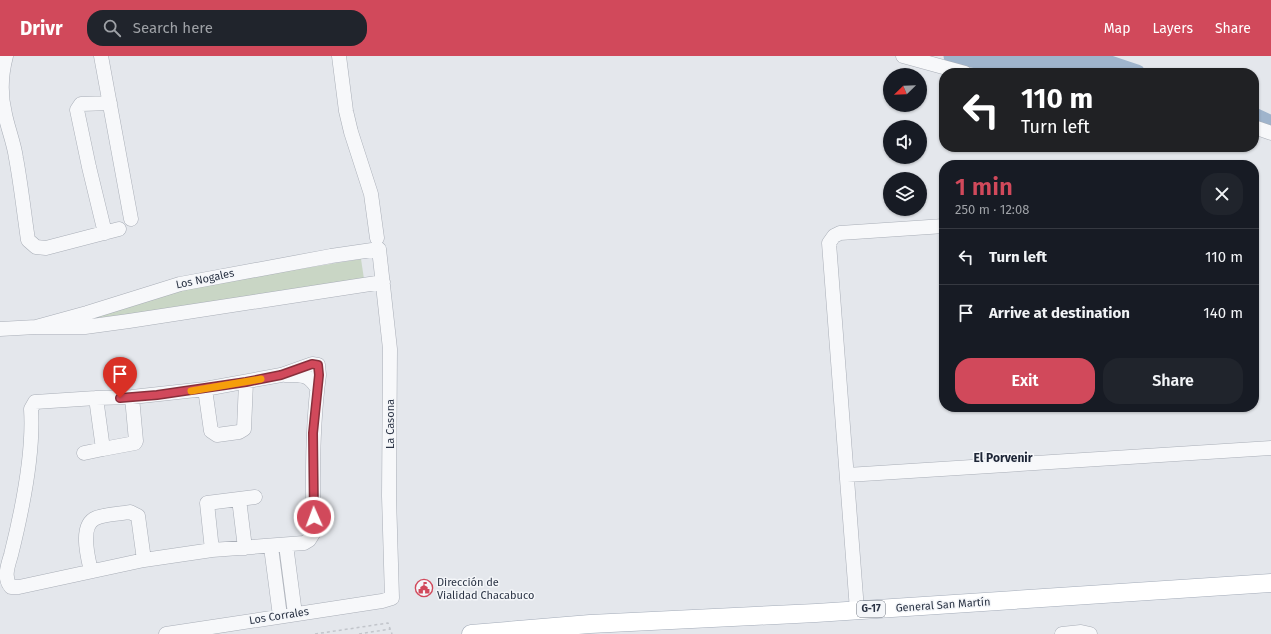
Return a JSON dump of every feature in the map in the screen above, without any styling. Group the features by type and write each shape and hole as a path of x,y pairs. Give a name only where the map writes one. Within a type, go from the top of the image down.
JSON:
{"main road":[{"name":"General San Martín","path":"471,634 590,624 857,610 1271,583"}],"street":[{"path":"6,56 2,71 6,141 28,240 36,247 46,248 119,229"},
{"path":"101,56 131,219"},
{"name":"La Casona","path":"339,56 346,111 370,194 383,282 390,349 389,496 392,598"},
{"path":"903,56 947,68"},
{"path":"105,233 77,110 81,104 110,103"},
{"path":"1259,129 1271,133"},
{"path":"857,610 828,243 831,238 840,233 939,226"},
{"name":"Los Nogales","path":"36,327 88,313 158,290 202,279 331,256 378,244"},
{"name":"Los Nogales","path":"0,329 85,327 383,282"},
{"path":"281,375 306,376 312,379 317,388 313,441 314,532 309,540 304,543 271,547 212,550 144,560 44,581 23,578 8,566 16,534 27,473 32,409 35,402 132,397 205,389 246,382 281,375"},
{"path":"205,389 211,431 217,435 239,432 244,429 246,382"},
{"path":"84,453 135,443 132,397"},
{"path":"96,398 103,449"},
{"path":"847,475 1271,448"},
{"path":"212,550 201,503 255,497"},
{"path":"239,499 246,548"},
{"path":"91,571 86,550 86,536 92,520 97,518 130,512 135,513 138,516 144,560"},
{"path":"286,545 295,614"},
{"path":"271,547 280,616"},
{"name":"Los Corrales","path":"166,634 382,601 392,598"},
{"path":"1062,634 1081,632 1090,634"}],"path":[{"path":"315,634 388,623 392,634"},
{"path":"359,634 390,629"}],"green space":[{"path":"361,259 364,279 92,321 92,317 202,285"}],"waterway":[{"path":"952,56 1004,64 1110,64 1122,68"},
{"path":"1259,118 1271,124"}],"slow traffic":[{"path":"191,391 261,379"}],"place":[{"name":"Dirección de Vialidad Chacabuco","path":"424,588"}],"district":[{"name":"El Porvenir","path":"1003,458"}],"route":[{"path":"120,398 205,389 281,375 312,364 318,365 319,375 313,433 312,472 314,517"}]}
